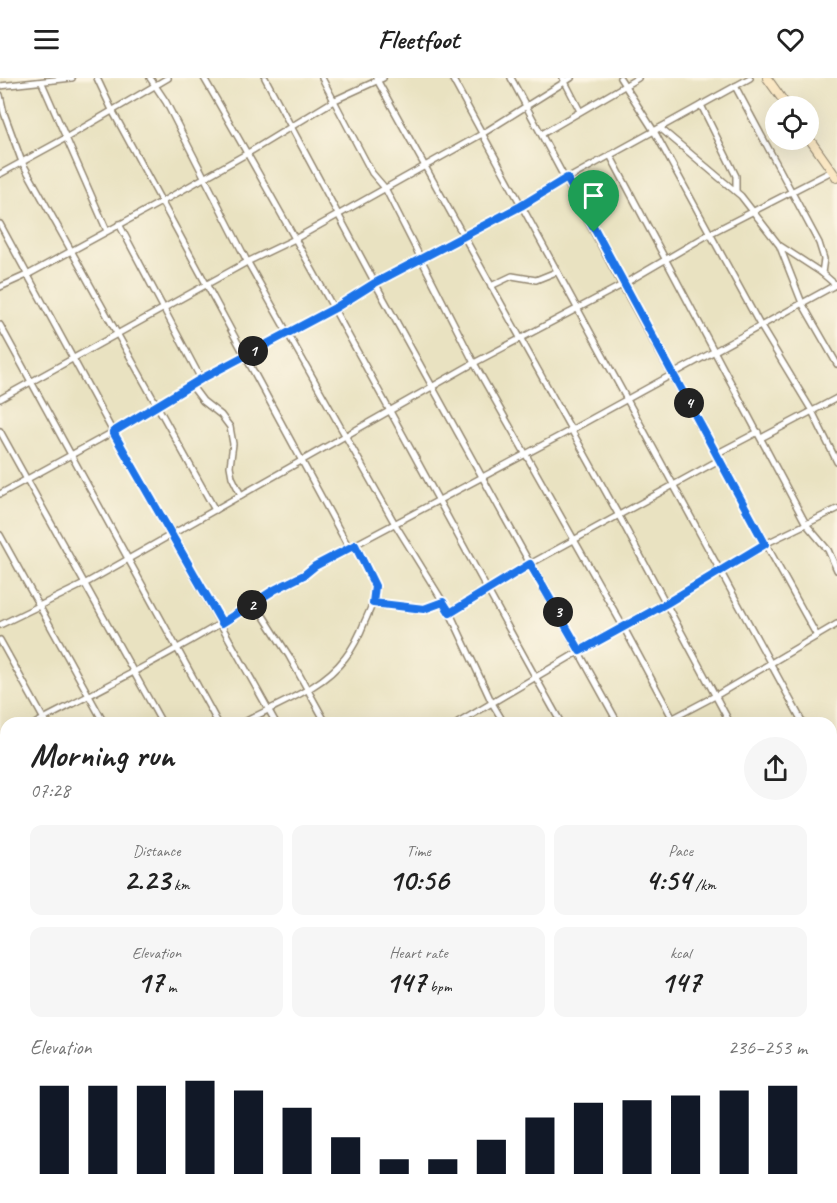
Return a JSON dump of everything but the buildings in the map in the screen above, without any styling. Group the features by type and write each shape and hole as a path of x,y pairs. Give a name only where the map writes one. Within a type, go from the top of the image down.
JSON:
{"main road":[{"path":"771,80 781,96"},
{"path":"817,150 837,178"}],"street":[{"path":"0,87 72,78"},
{"path":"97,78 112,110 301,460 375,586 373,603 358,638 346,658 335,670 308,688 253,717"},
{"path":"150,78 166,102 248,262 395,524 450,613 500,717"},
{"path":"0,174 168,78"},
{"path":"204,78 335,308 558,717"},
{"path":"265,78 292,125 337,214 615,717"},
{"path":"322,78 372,173 385,188 474,363 624,628 671,717"},
{"path":"452,78 576,310 721,570 800,717"},
{"path":"512,78 622,285 817,636"},
{"path":"620,78 654,131 760,325 812,411 837,462"},
{"path":"542,134 638,78"},
{"path":"0,494 113,432 201,379 335,308 375,283 521,206 567,178 750,78"},
{"path":"0,287 29,274 248,153 335,100 379,79 424,166 667,603 727,717"},
{"path":"0,399 207,284 295,239 482,134 567,79 580,111"},
{"path":"42,83 107,231"},
{"path":"735,86 822,249 822,273"},
{"path":"0,95 22,162 215,510"},
{"path":"701,105 736,176 736,191"},
{"path":"660,128 736,191 779,245 802,303 837,364"},
{"path":"610,155 806,524 828,550 837,570"},
{"path":"0,625 86,583 474,363 622,285 753,211 832,171"},
{"path":"0,224 113,432 273,717"},
{"path":"119,224 201,379"},
{"path":"52,717 222,623 274,590 304,575 315,566 837,285 779,245"},
{"path":"491,286 512,276 536,279 556,272"},
{"path":"0,326 215,717"},
{"path":"191,385 203,401 221,414 230,427 233,434 230,466 232,477 241,495"},
{"path":"450,613 530,564 718,457 837,398"},
{"path":"0,431 159,717"},
{"path":"468,717 765,544 837,509"},
{"path":"0,535 101,717"},
{"path":"373,603 424,609 443,602"},
{"path":"255,603 308,688 323,717"},
{"path":"680,717 837,624"},
{"path":"0,640 43,717"}],"route":[{"path":"567,178 594,232 765,544 624,628 580,651 530,564 450,613 443,602 424,609 373,603 375,586 355,545 274,590 222,623 113,432 201,379 521,206 567,178"}]}
